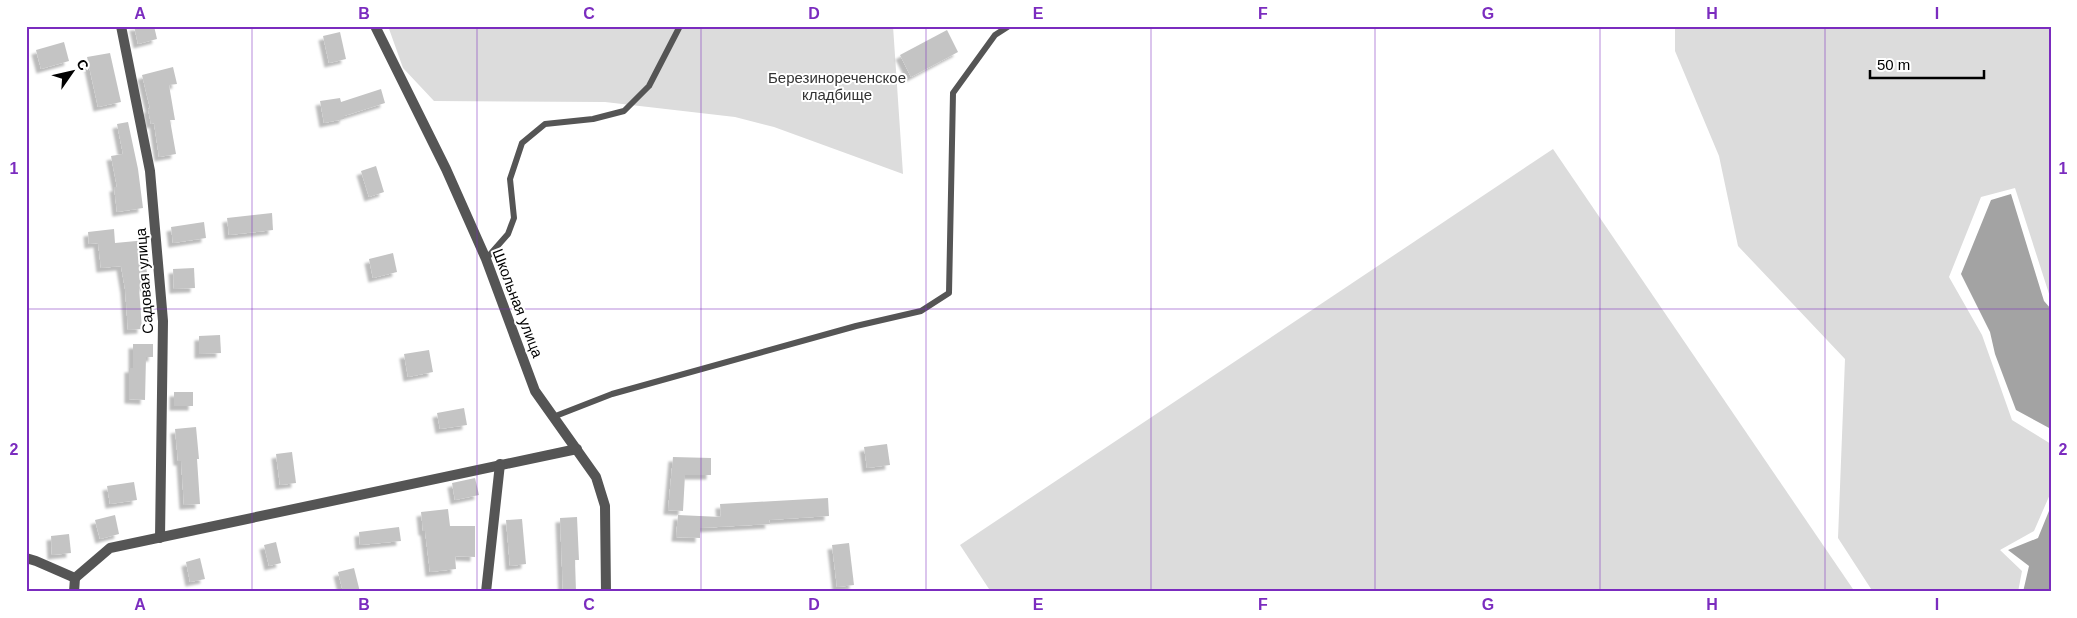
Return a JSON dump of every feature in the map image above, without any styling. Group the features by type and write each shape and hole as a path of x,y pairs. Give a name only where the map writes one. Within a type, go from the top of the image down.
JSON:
{"street":[{"name":"Садовая улица","path":"121,26 150,171 163,321 160,538"},
{"name":"Школьная улица","path":"375,26 446,169 486,259 535,391 596,478 605,506 606,592"},
{"path":"74,592 75,578 110,548 577,449"},
{"path":"486,592 500,464"},
{"path":"26,558 75,578"}],"lane":[{"path":"486,259 508,234 514,218 510,179 522,143 545,124 593,119 624,111 648,86 680,26"},
{"path":"554,417 612,394 856,326 920,311 949,293 953,93 995,35 1009,26"}],"green space":[{"name":"Березинореченское кладбище","path":"388,26 893,26 903,174 774,127 735,117 605,102 434,101 403,68"},
{"path":"1675,26 2051,26 2051,300 2015,188 1981,197 1949,277 1982,335 2012,420 2051,444 2051,492 2034,531 2000,550 2022,571 2018,592 1873,592 1838,538 1845,359 1738,246 1719,156 1675,51"},
{"path":"1553,149 1855,592 991,592 960,545"}],"shaded area":[{"path":"2011,194 2044,301 2051,309 2051,429 2016,410 1995,354 1990,332 1961,274 1991,200"},
{"path":"2051,506 2051,592 2023,592 2029,566 2008,550 2038,538"}],"building":[{"path":"134,26 154,26 157,39 138,44"},
{"path":"947,30 958,52 911,77 900,55"},
{"path":"340,32 346,59 329,63 323,36"},
{"path":"64,42 69,61 41,69 36,50"},
{"path":"110,53 121,102 98,107 87,57"},
{"path":"173,67 177,84 169,85 175,120 170,120 176,154 159,157 154,123 151,124 148,109 150,108 142,75"},
{"path":"381,89 385,103 344,116 344,119 324,123 320,101 340,98 341,102"},
{"path":"128,122 138,169 143,208 117,212 114,187 117,187 111,156 123,154 117,124"},
{"path":"376,166 384,192 369,197 361,171"},
{"path":"272,213 273,230 229,235 227,218"},
{"path":"204,222 206,238 173,243 171,227"},
{"path":"114,229 115,243 147,240 149,260 145,260 149,286 139,287 142,329 128,330 121,266 101,268 98,243 89,244 88,232"},
{"path":"393,253 397,272 373,278 369,259"},
{"path":"194,268 195,288 174,289 173,269"},
{"path":"220,335 221,353 199,354 199,336"},
{"path":"133,344 153,344 153,357 146,357 145,400 129,399 129,368 133,368"},
{"path":"429,350 433,372 408,377 404,354"},
{"path":"174,392 193,392 193,406 174,406"},
{"path":"464,408 467,425 440,429 437,413"},
{"path":"196,427 200,504 184,505 181,461 178,461 175,429"},
{"path":"887,444 890,465 867,468 864,447"},
{"path":"292,452 296,483 280,485 276,454"},
{"path":"673,457 711,458 711,475 685,475 683,511 668,510"},
{"path":"475,478 479,495 455,500 452,483"},
{"path":"134,482 137,500 110,504 107,486"},
{"path":"828,498 829,516 769,520 770,524 700,528 700,538 676,537 678,515 721,517 720,504"},
{"path":"448,509 450,526 475,526 475,557 455,556 456,569 430,572 421,512"},
{"path":"115,515 119,534 100,539 95,520"},
{"path":"577,517 579,560 575,560 576,592 563,592 560,518"},
{"path":"522,519 526,564 510,566 506,520"},
{"path":"399,527 401,541 360,545 359,532"},
{"path":"69,534 71,553 52,555 51,536"},
{"path":"276,542 281,563 269,566 264,545"},
{"path":"849,543 854,585 837,587 832,545"},
{"path":"200,558 205,579 190,582 186,562"},
{"path":"354,568 360,592 343,592 338,572"}]}
